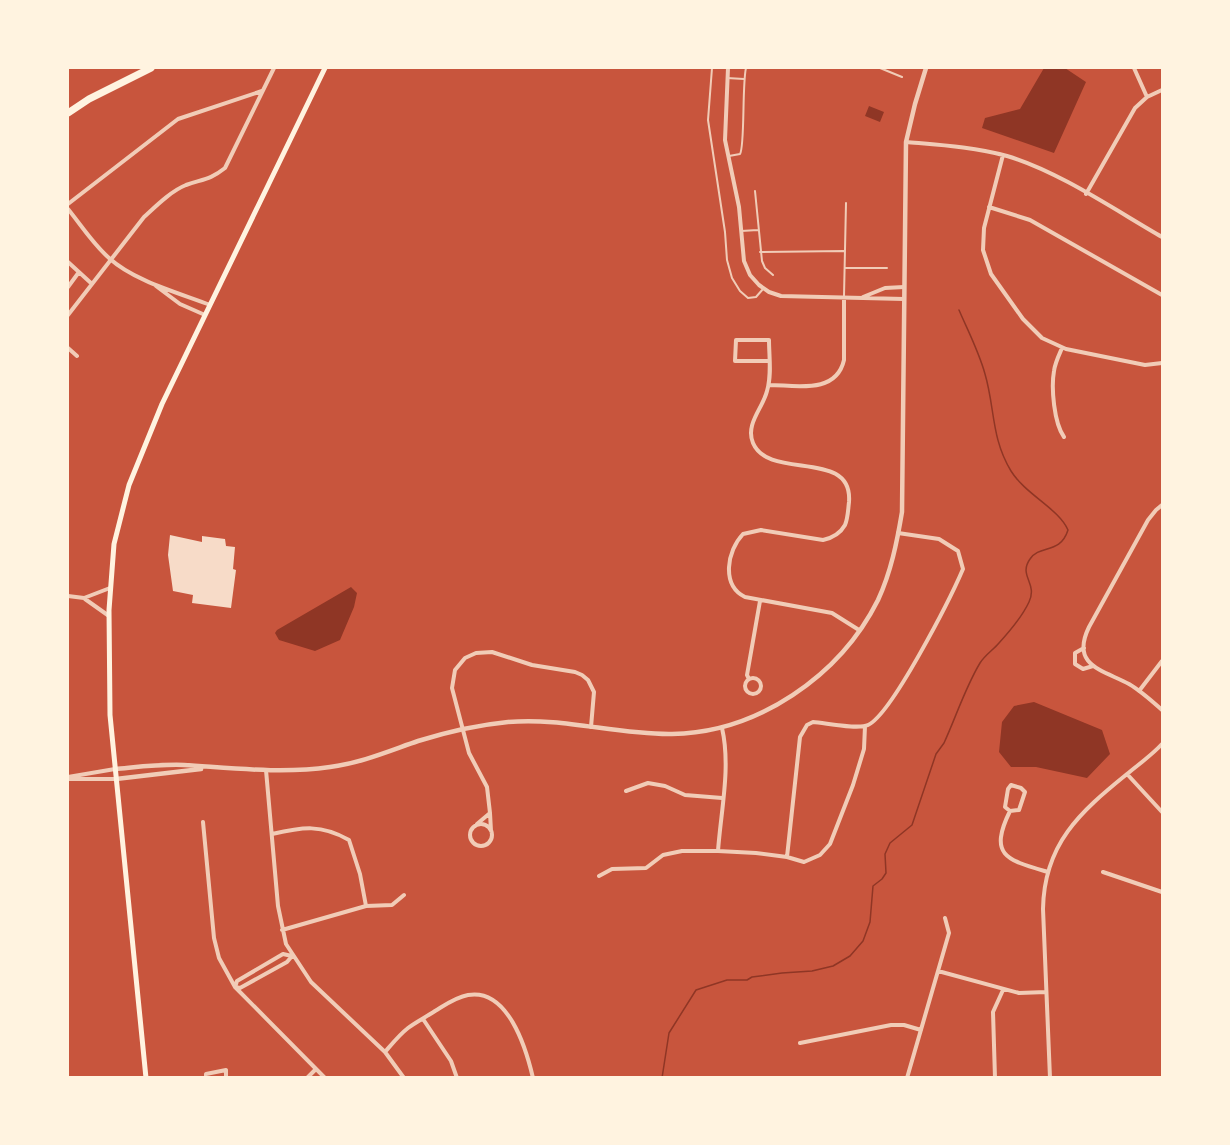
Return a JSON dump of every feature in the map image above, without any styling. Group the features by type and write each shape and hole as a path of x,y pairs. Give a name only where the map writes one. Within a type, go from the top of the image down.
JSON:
{"highway":[{"path":"68,113 89,99 151,68"}],"main road":[{"path":"147,1077 110,709 109,616 114,544 129,485 162,404 325,68"}],"street":[{"path":"68,315 144,217 184,186 214,177 225,168 274,68"},
{"path":"728,68 725,130 739,207 746,266 750,275 763,289 781,296 904,299"},
{"path":"68,778 115,769 169,765 266,770 318,768 353,763 461,729 493,723 534,721 664,734 722,728 766,709 796,693 816,678 839,656 859,630 877,600 893,558 898,533 902,500 906,142 924,68"},
{"path":"1134,68 1147,97"},
{"path":"1086,194 1132,111 1147,97 1162,90"},
{"path":"205,315 180,304 153,284 111,260 98,247 68,206 178,119 263,91"},
{"path":"906,142 1003,155 1035,166 1161,236 1162,230"},
{"path":"1003,155 983,237 984,254 991,274 1027,324 1042,338 1062,348 1145,365 1162,363"},
{"path":"989,207 1030,220 1162,295"},
{"path":"68,262 92,284"},
{"path":"68,286 79,272"},
{"path":"153,284 210,305"},
{"path":"863,297 885,288 904,286"},
{"path":"769,385 818,386 835,378 842,369 844,360 844,298"},
{"path":"768,362 735,361 736,340 769,340 769,385 751,430 756,449 773,460 835,473 846,485 849,500 844,526 839,533 827,539 816,540 760,530 748,532 740,538 733,549 729,573 730,582 742,596 832,613 859,630"},
{"path":"68,348 77,356"},
{"path":"1062,348 1054,377 1056,422 1064,437"},
{"path":"1162,505 1150,517 1089,627 1084,648 1093,666 1139,691 1162,710"},
{"path":"787,857 801,737 807,725 813,722 866,726 876,720 893,697 949,600 963,569 958,551 939,538 898,533"},
{"path":"68,596 84,598 110,588"},
{"path":"84,598 109,616"},
{"path":"749,679 747,675 760,601"},
{"path":"1084,648 1074,655 1075,664 1083,669 1093,666"},
{"path":"489,813 471,831 470,838 477,846 488,844 492,838 487,787 469,753 452,688 454,673 465,658 476,653 498,653 532,665 582,675 590,683 594,692 591,727"},
{"path":"1139,691 1162,662"},
{"path":"749,679 757,679 760,683 757,693 749,693 746,690 744,685 749,679"},
{"path":"599,876 612,869 646,868 663,855 682,851 718,850 787,857 804,862 820,855 830,844 864,749 866,726"},
{"path":"718,850 726,746 722,728"},
{"path":"1050,1077 1042,909 1048,872 1056,850 1073,822 1162,744"},
{"path":"68,778 116,779 207,768"},
{"path":"266,770 278,906 286,944 311,982 385,1052 404,1077"},
{"path":"1127,774 1162,812"},
{"path":"626,791 648,783 665,786 685,795 723,798"},
{"path":"1011,785 1022,788 1025,792 1019,810 1010,811 1005,807 1008,789 1011,785"},
{"path":"1010,811 1001,829 999,840 1003,850 1010,858 1021,864 1048,872"},
{"path":"203,822 214,938 219,958 235,987 325,1077"},
{"path":"476,825 487,826 491,832"},
{"path":"272,834 296,828 320,828 333,831 349,840 360,874 366,906"},
{"path":"1103,873 1162,892"},
{"path":"282,930 366,906 392,905 404,895"},
{"path":"907,1077 949,933 945,918"},
{"path":"235,987 237,981 283,954 293,956"},
{"path":"235,987 240,988 287,962 293,956"},
{"path":"938,971 1003,990 1019,993 1046,992"},
{"path":"995,1077 993,1012 1003,990"},
{"path":"385,1052 406,1029 452,1001 467,995 478,994 492,998 507,1012 528,1053 533,1077"},
{"path":"423,1019 451,1061 457,1077"},
{"path":"800,1043 891,1025 904,1025 921,1030"},
{"path":"307,1077 316,1069"},
{"path":"206,1077 206,1074 226,1070 226,1077"}],"lane":[{"path":"712,68 708,120 727,260 735,283 748,298 756,297 763,289"},
{"path":"729,156 740,154 743,149 746,68"},
{"path":"880,68 902,77"},
{"path":"727,78 744,79"},
{"path":"755,191 760,252 765,268 773,275"},
{"path":"844,298 846,203"},
{"path":"741,231 758,230"},
{"path":"760,252 845,251"},
{"path":"844,268 887,268"}],"shaded area":[{"path":"1044,68 1065,68 1086,82 1054,153 982,128 985,118 1020,109"},
{"path":"869,106 884,112 880,122 865,116"},
{"path":"351,587 357,593 354,607 340,640 315,651 279,640 275,633 277,630"},
{"path":"1034,702 1102,730 1110,754 1087,778 1036,767 1011,767 999,752 1002,722 1014,706"}],"building":[{"path":"170,535 202,542 202,536 225,539 226,546 235,547 233,569 236,570 231,608 192,603 193,595 173,591 168,555"}],"waterway":[{"path":"662,1078 669,1033 696,990 727,980 747,980 752,977 812,971 833,966 850,956 863,941 870,922 873,886 886,873 885,854 890,843 912,825 936,754 944,743 980,663 1011,629 1029,602 1031,590 1027,565 1034,554 1060,543 1068,530 1057,515 1017,480 1005,459 997,435 983,366 959,310"}]}
